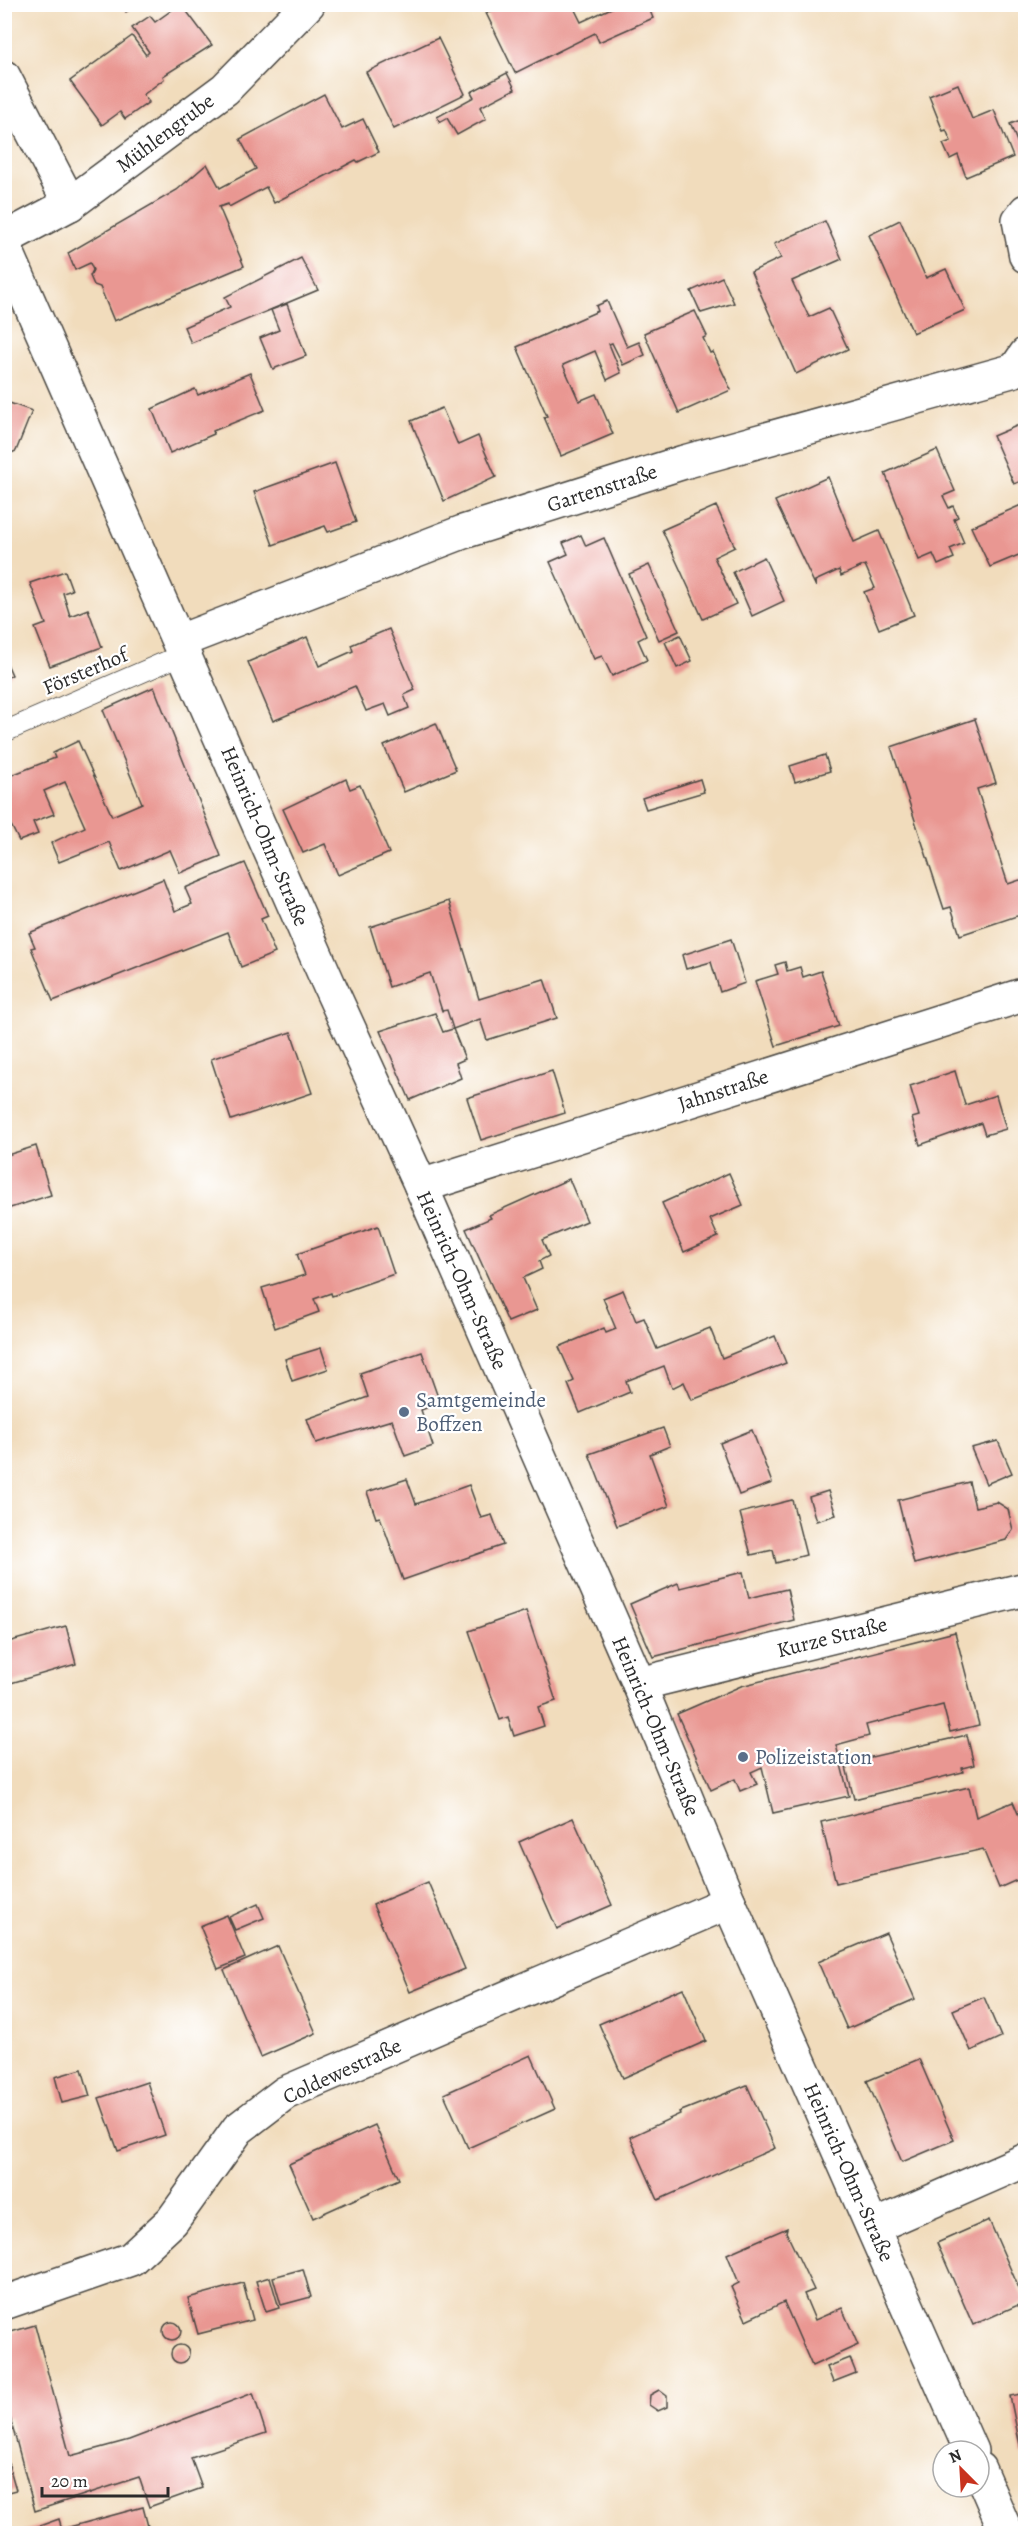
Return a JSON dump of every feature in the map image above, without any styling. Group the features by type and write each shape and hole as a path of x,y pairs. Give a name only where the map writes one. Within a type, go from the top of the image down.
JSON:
{"street":[{"name":"Mühlengrube","path":"4,239 70,204 225,88 308,4"},
{"path":"4,78 70,204"},
{"path":"1026,211 1019,220 1026,256"},
{"name":"Heinrich-Ohm-Straße","path":"4,245 183,647 330,987 421,1186 639,1684 729,1902 966,2439"},
{"name":"Gartenstraße","path":"183,647 463,532 684,462 1015,370 1026,354"},
{"name":"Jahnstraße","path":"421,1186 1026,994"},
{"name":"Kurze Straße","path":"639,1684 1026,1589"},
{"name":"Coldewestraße","path":"4,2302 131,2259 172,2221 238,2129 285,2093 729,1902"},
{"path":"873,2227 1026,2160"},
{"path":"991,2497 1007,2534"}],"lane":[{"name":"Försterhof","path":"4,732 183,647"}],"building":[{"path":"122,4 139,4 126,12"},
{"path":"503,4 572,4 581,22 620,4 647,4 653,18 599,42 595,33 515,73 486,13"},
{"path":"182,5 212,45 163,76 164,79 143,95 149,102 125,119 120,112 102,125 70,81 132,36 146,55 149,52 132,28 150,16 155,22"},
{"path":"438,38 465,94 394,129 366,72"},
{"path":"507,73 515,89 480,107 486,119 457,135 447,118 440,122 437,117 474,97 471,92"},
{"path":"958,84 972,119 994,110 1013,157 966,177 958,155 950,159 943,144 951,141 946,130 943,131 929,96"},
{"path":"324,94 342,129 363,119 379,152 358,162 356,160 274,203 266,187 229,207 228,204 219,207 244,266 114,321 100,287 94,285 90,276 93,270 90,263 75,270 68,253 177,190 207,164 220,188 256,169 240,139"},
{"path":"1026,118 1026,153 1022,154 1010,124"},
{"path":"900,220 926,278 946,269 965,310 913,333 869,235"},
{"path":"825,221 842,259 792,281 809,317 829,308 848,349 796,374 751,272 781,258 774,244"},
{"path":"301,258 318,290 191,343 184,327 230,307 225,297"},
{"path":"722,277 734,303 701,313 691,291"},
{"path":"607,301 627,347 639,342 645,355 623,365 612,343 609,344 621,373 607,380 595,351 563,365 579,401 596,394 613,434 561,456 544,417 547,416 517,347 598,311 596,306"},
{"path":"287,304 306,356 273,369 260,338 279,330 271,310"},
{"path":"695,311 707,336 703,338 710,353 713,352 731,390 679,413 644,333"},
{"path":"250,373 265,410 213,431 214,434 170,453 152,409 195,389 198,395"},
{"path":"4,401 32,411 16,451 4,456"},
{"path":"442,408 458,445 478,436 496,477 444,501 411,421"},
{"path":"1026,422 1026,479 1014,484 993,436"},
{"path":"937,450 955,491 943,496 949,508 953,506 958,517 954,519 964,543 950,549 954,558 938,565 933,554 919,560 885,473"},
{"path":"335,463 356,522 328,532 325,526 273,545 254,492"},
{"path":"828,477 854,542 879,531 914,615 879,629 864,592 875,588 865,565 841,576 839,570 815,581 816,587 775,501"},
{"path":"1026,503 1026,552 990,567 971,527"},
{"path":"716,506 735,547 714,557 736,604 703,619 662,530"},
{"path":"581,535 586,546 604,538 646,636 638,640 647,660 612,676 602,656 594,659 550,562 568,554 563,543"},
{"path":"764,557 784,601 752,616 733,572"},
{"path":"649,565 679,631 659,640 629,574"},
{"path":"65,571 72,590 63,593 70,616 88,609 102,647 50,666 35,628 46,624 30,583"},
{"path":"389,629 415,690 404,695 409,708 390,716 385,704 366,711 355,686 273,721 248,662 307,637 319,666 353,651 351,645"},
{"path":"680,635 692,661 677,668 665,642"},
{"path":"4,657 12,675 4,679"},
{"path":"154,687 221,856 180,873 170,850 121,871 109,842 59,862 51,843 85,827 65,782 44,791 54,814 33,822 38,834 19,841 4,811 4,778 55,758 53,753 78,741 112,816 142,803 103,710"},
{"path":"975,719 996,783 977,789 1008,884 1026,878 1026,913 960,935 951,907 944,909 891,747"},
{"path":"436,723 456,770 404,792 384,746"},
{"path":"825,755 830,771 795,782 790,766"},
{"path":"346,779 350,789 360,785 389,853 338,875 325,844 303,853 283,809"},
{"path":"700,779 704,792 646,809 642,798"},
{"path":"245,863 268,916 261,919 275,953 241,967 228,932 53,1001 31,948 35,947 29,933 163,879 175,911 192,904 185,888"},
{"path":"449,901 479,999 544,979 557,1018 487,1040 480,1019 453,1029 447,1010 442,1011 430,973 389,987 370,927"},
{"path":"731,939 745,983 720,992 711,962 686,969 682,955"},
{"path":"785,962 787,971 800,967 803,977 821,971 839,1026 776,1046 755,981 778,974 775,965"},
{"path":"435,1013 443,1032 453,1029 465,1059 456,1063 461,1078 410,1100 380,1031"},
{"path":"291,1032 312,1093 231,1120 211,1059"},
{"path":"552,1071 565,1113 481,1140 467,1098"},
{"path":"955,1071 965,1105 996,1095 1006,1129 985,1135 981,1123 920,1145 912,1118 919,1116 910,1086"},
{"path":"36,1146 51,1195 4,1210 4,1156"},
{"path":"729,1173 743,1205 710,1219 718,1237 684,1252 662,1203"},
{"path":"569,1179 587,1221 542,1240 549,1256 539,1261 542,1269 523,1278 537,1310 508,1322 466,1229 491,1218 489,1215"},
{"path":"378,1226 394,1274 332,1296 331,1293 314,1299 319,1312 275,1328 262,1288 305,1275 297,1254"},
{"path":"623,1290 636,1321 644,1318 657,1349 710,1328 722,1358 775,1336 786,1363 692,1400 684,1382 672,1388 664,1366 626,1381 630,1392 580,1413 568,1384 574,1381 559,1347 604,1328 606,1333 616,1329 603,1298"},
{"path":"321,1348 328,1369 292,1381 285,1359"},
{"path":"422,1352 440,1403 421,1410 433,1446 405,1456 392,1420 316,1443 307,1419 368,1397 360,1373"},
{"path":"663,1428 670,1446 650,1454 669,1506 617,1526 589,1454"},
{"path":"752,1430 772,1483 739,1495 720,1443"},
{"path":"998,1441 1012,1473 986,1484 971,1448"},
{"path":"407,1479 416,1504 469,1485 481,1518 492,1515 503,1545 403,1580 380,1517 376,1518 367,1492"},
{"path":"969,1482 975,1507 997,1502 1008,1509 1013,1530 1006,1540 914,1564 898,1500"},
{"path":"828,1491 836,1515 816,1521 809,1497"},
{"path":"792,1500 806,1555 776,1563 773,1550 751,1555 740,1513"},
{"path":"743,1572 749,1598 787,1589 794,1620 653,1657 630,1604 678,1583 680,1588"},
{"path":"526,1611 556,1701 538,1707 544,1726 514,1736 508,1717 500,1720 469,1631"},
{"path":"66,1626 76,1664 4,1685 4,1643"},
{"path":"955,1632 979,1725 950,1732 943,1705 866,1725 869,1736 836,1745 849,1796 773,1813 762,1767 751,1772 757,1784 740,1791 735,1779 711,1790 677,1714 741,1686"},
{"path":"967,1735 974,1765 962,1768 963,1772 854,1799 845,1763"},
{"path":"969,1787 976,1817 1013,1802 1026,1832 1026,1876 999,1888 983,1849 836,1883 821,1822"},
{"path":"573,1818 612,1905 557,1929 519,1842"},
{"path":"428,1882 465,1969 410,1992 373,1905"},
{"path":"258,1904 264,1918 235,1930 229,1917"},
{"path":"227,1915 245,1958 218,1969 200,1926"},
{"path":"886,1933 915,1999 847,2029 818,1962"},
{"path":"278,1946 316,2033 261,2057 224,1970"},
{"path":"683,1988 706,2041 623,2078 599,2024"},
{"path":"984,1997 1001,2037 971,2051 953,2010"},
{"path":"531,2055 555,2109 468,2148 444,2094"},
{"path":"919,2059 954,2140 902,2162 867,2081"},
{"path":"82,2069 90,2096 62,2103 55,2077"},
{"path":"147,2082 165,2135 118,2151 99,2098"},
{"path":"747,2085 775,2148 658,2200 630,2137 680,2114 679,2112"},
{"path":"375,2125 399,2179 313,2218 289,2164"},
{"path":"989,2220 1025,2302 973,2325 937,2243"},
{"path":"787,2228 786,2232 814,2290 804,2294 815,2320 842,2308 858,2345 812,2366 784,2302 746,2320 731,2287 739,2283 727,2254"},
{"path":"303,2269 311,2297 281,2305 273,2277"},
{"path":"270,2277 279,2308 266,2312 256,2281"},
{"path":"243,2283 253,2320 198,2334 188,2298"},
{"path":"172,2322 178,2325 181,2331 178,2337 172,2340 166,2337 163,2331 166,2325"},
{"path":"35,2325 70,2456 129,2440 253,2393 266,2433 191,2458 202,2488 149,2507 139,2477 35,2511 10,2417 4,2419 4,2334"},
{"path":"180,2345 186,2348 189,2354 186,2360 180,2363 174,2360 171,2354 174,2348"},
{"path":"850,2358 856,2373 833,2382 827,2367"},
{"path":"659,2390 667,2396 667,2407 658,2411 649,2405 650,2395"},
{"path":"1026,2393 1026,2455 1022,2455 1010,2396"},
{"path":"4,2448 16,2490 4,2493"},
{"path":"143,2507 150,2534 17,2534 59,2519 62,2529"}],"place":[{"name":"Samtgemeinde Boffzen","path":"404,1412"},
{"name":"Polizeistation","path":"743,1757"}]}
